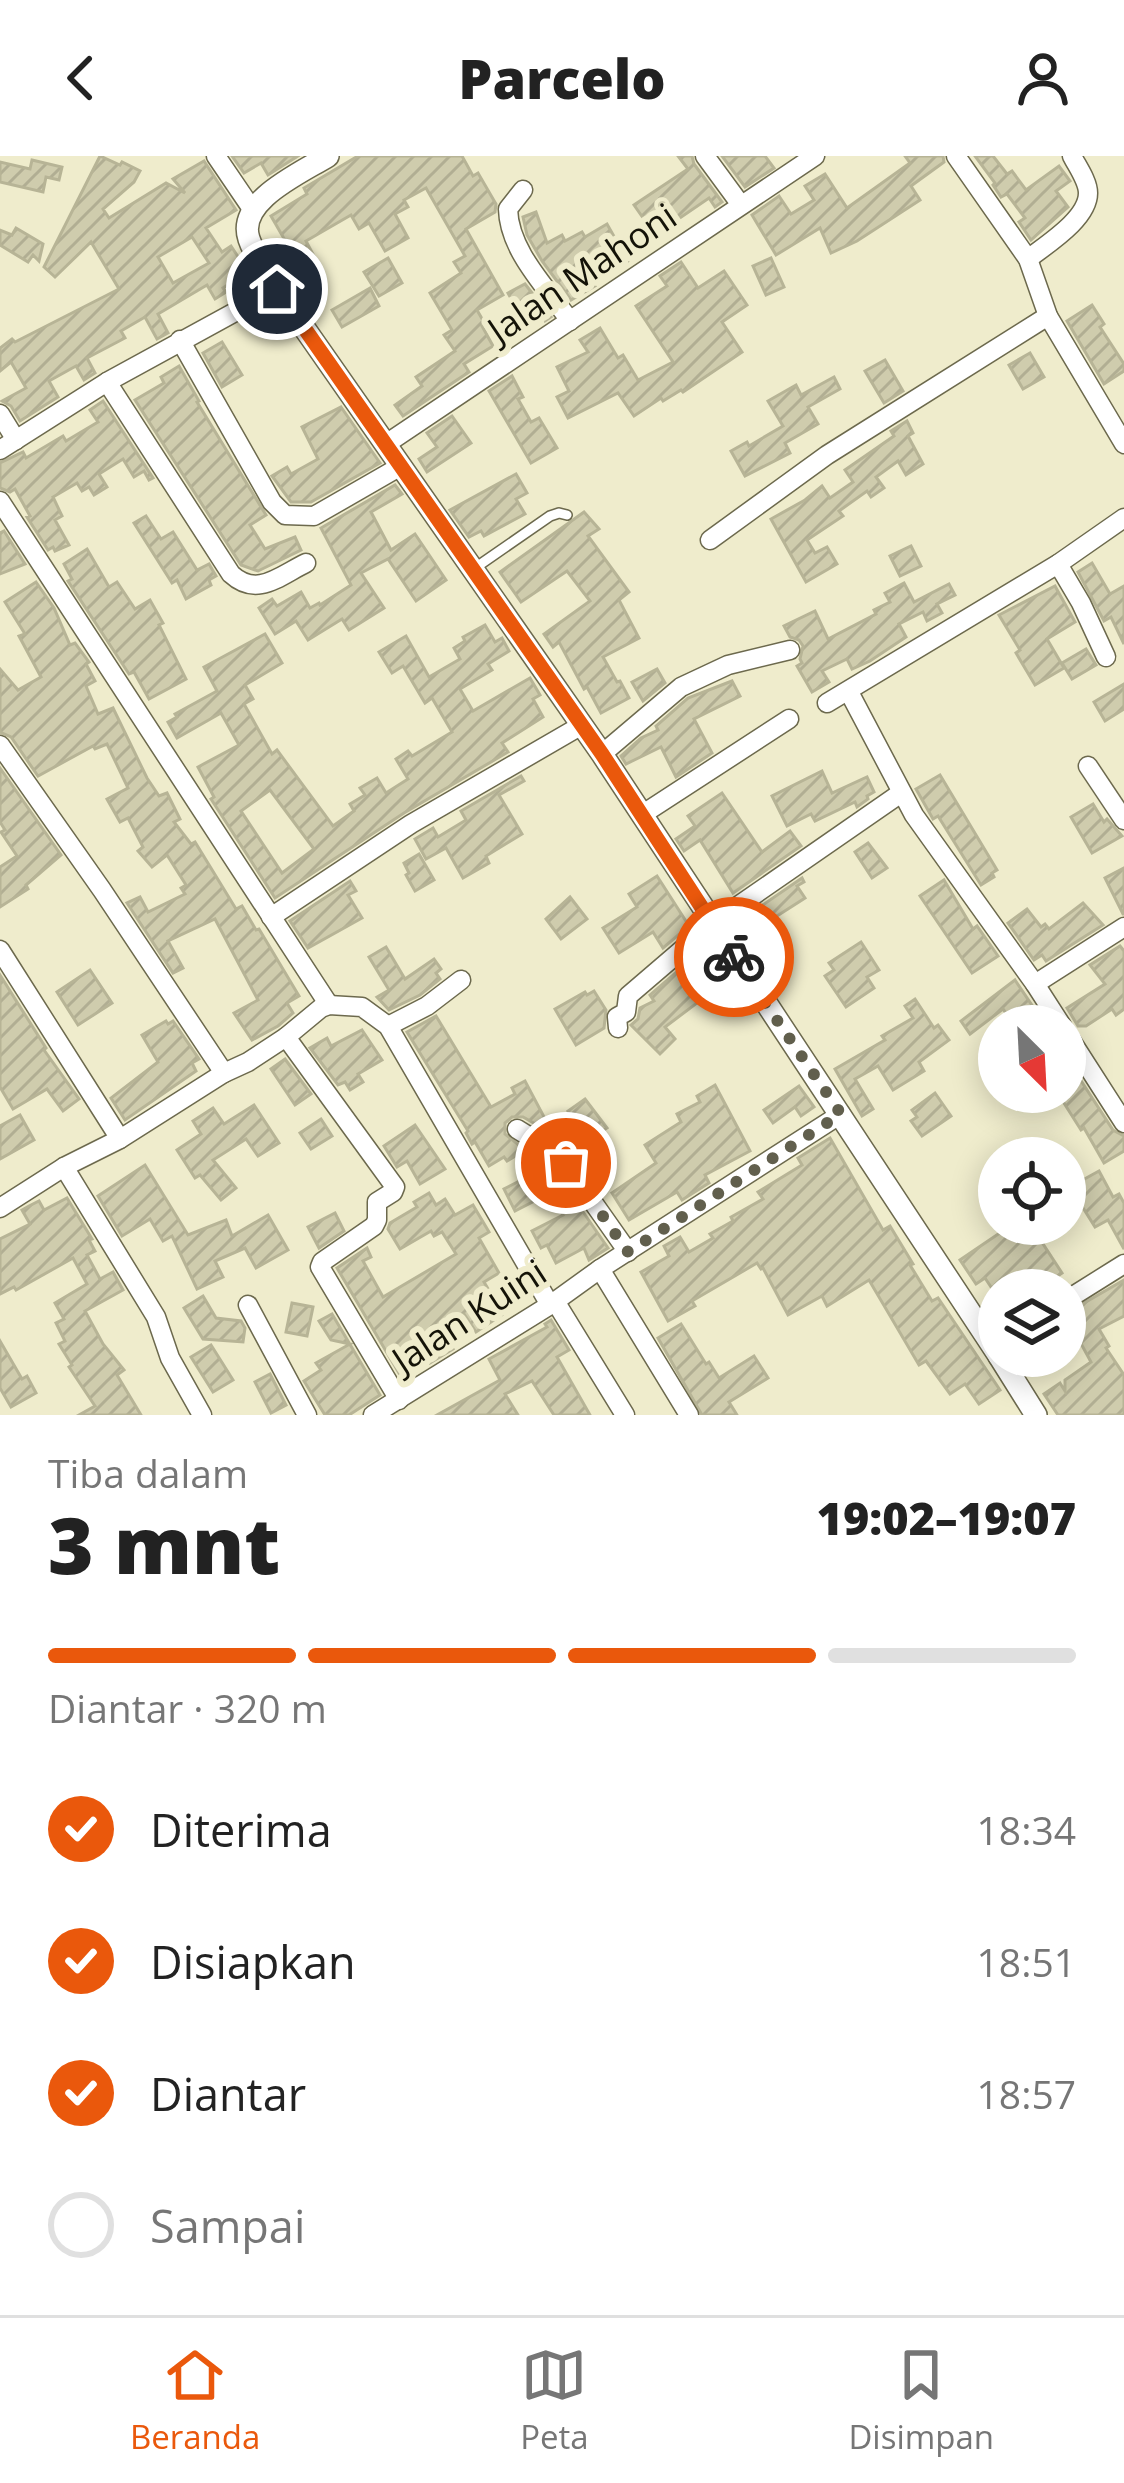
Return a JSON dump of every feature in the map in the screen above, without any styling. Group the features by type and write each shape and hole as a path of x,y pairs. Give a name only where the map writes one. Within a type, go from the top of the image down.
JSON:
{"street":[{"path":"216,156 252,209"},
{"path":"328,156 277,188 252,209 246,222 248,237 277,289 582,724 978,1320"},
{"path":"705,156 741,205"},
{"name":"Jalan Mahoni","path":"386,444 815,156"},
{"path":"956,156 1028,259 1048,316 1124,444"},
{"path":"1028,259 1078,219 1088,200 1072,156"},
{"path":"523,190 508,209 511,232 570,321"},
{"path":"0,414 8,445 107,382 277,289"},
{"path":"710,540 827,455 1048,316"},
{"path":"180,340 272,502 285,515 314,516 401,466"},
{"path":"107,382 237,580 263,584 306,562"},
{"path":"0,501 329,1005"},
{"path":"827,703 1058,564 1124,518"},
{"path":"1058,564 1106,657"},
{"path":"602,754 681,687 728,665 790,650"},
{"path":"849,692 901,793 1048,1005"},
{"path":"643,814 789,718"},
{"path":"272,917 411,824 582,724"},
{"path":"0,745 224,1072"},
{"path":"1088,766 1124,820"},
{"path":"618,1028 617,1017 626,1012 628,996 712,925 901,793"},
{"path":"1035,984 1124,927"},
{"path":"0,950 120,1139"},
{"path":"388,1026 427,1006 460,980"},
{"path":"0,1208 248,1062 321,1008 362,1007 388,1026 553,1303 626,1415"},
{"path":"286,1037 395,1187 376,1202 374,1226 320,1267 405,1404"},
{"path":"1086,1064 1124,1123"},
{"name":"Jalan Kuini","path":"373,1415 405,1404 600,1269 841,1114"},
{"path":"517,1129 566,1163 628,1252"},
{"path":"64,1167 156,1317 170,1358 202,1415"},
{"path":"1086,1288 1124,1264"},
{"path":"600,1269 689,1415"},
{"path":"248,1305 308,1415"},
{"path":"1014,1377 1036,1415"}],"lane":[{"path":"473,569 550,516 566,515"}],"building":[{"path":"100,156 140,171 103,209 109,218 166,183 185,193 173,179 204,161 236,210 206,228 222,252 231,246 248,272 215,299 207,285 158,314 168,333 157,339 145,317 121,331 125,338 87,358 95,373 84,380 76,366 49,381 58,397 20,421 2,401 26,388 11,362 0,371 0,348 119,289 91,242 55,277 44,267","holes":["192,237 209,263 173,283 158,257"]},
{"path":"232,156 298,156 268,175 261,163 244,173"},
{"path":"358,156 462,156 496,204 495,212 466,229 503,295 477,310 493,346 464,364 469,372 403,416 395,405 422,386 416,377 455,351 444,335 452,330 430,293 461,273 454,262 465,256 426,188 404,200 408,207 395,214 408,238 385,251 369,223 359,229 351,215 306,241 315,258 297,269 271,216 307,194 304,188"},
{"path":"678,156 692,156 722,202 715,207 709,198 655,235 634,205 688,169"},
{"path":"722,156 765,156 774,168 745,187"},
{"path":"905,156 943,156 944,162 911,186 920,200 831,253 820,228 776,255 752,215 779,196 791,214 814,200 805,186 825,174 847,208 910,163"},
{"path":"975,156 993,156 1026,190 1059,166 1070,181 1056,191 1068,207 1031,240 1019,222 1025,218 1007,194 1001,197"},
{"path":"32,160 62,167 59,180 46,177 43,192 0,182 0,162 30,169"},
{"path":"536,212 547,243 562,235 565,241 582,232 585,237 607,224 628,261 571,300 527,235 523,217"},
{"path":"16,228 43,244 39,261 33,255 28,262 0,245 0,230 12,235"},
{"path":"388,258 402,283 379,296 364,272"},
{"path":"771,258 784,287 766,295 753,266"},
{"path":"681,262 698,288 724,271 747,305 722,322 742,352 683,392 661,398 634,416 618,393 568,418 557,397 569,391 557,367 588,352 580,340 600,328 638,380 673,362 636,306 667,286 660,276"},
{"path":"525,284 551,317 545,321 537,308 521,317 508,293"},
{"path":"370,288 379,306 342,327 332,310"},
{"path":"1092,305 1124,364 1124,371 1104,384 1067,321"},
{"path":"222,342 242,375 222,387 203,353"},
{"path":"1030,353 1044,377 1023,389 1009,365"},
{"path":"885,360 903,391 884,403 865,371"},
{"path":"179,366 266,515 250,525 265,549 295,537 301,550 258,571 241,565 135,400 164,383 161,377"},
{"path":"512,376 531,422 539,418 557,448 531,463 489,391"},
{"path":"834,377 840,389 808,407 818,424 785,443 790,453 745,476 731,451 783,426 768,401 796,385 801,395"},
{"path":"103,401 153,478 149,480 144,471 134,477 123,459 99,474 107,487 94,495 89,487 82,491 77,483 53,497 62,516 55,520 69,545 48,550 15,489 0,488 0,463 23,452 26,458 98,422 90,410"},
{"path":"341,407 380,463 311,502 291,502 272,476 287,467 291,474 318,459 302,427"},
{"path":"452,416 471,443 427,472 419,459 437,447 427,433"},
{"path":"907,421 913,433 908,436 923,464 906,475 898,461 876,477 884,488 871,497 867,491 839,511 843,516 807,540 815,553 827,547 837,564 806,582 771,519 822,486 830,498 853,482 845,470 894,436 891,431"},
{"path":"516,474 527,493 516,499 525,514 484,536 481,531 469,537 450,510"},
{"path":"395,485 402,494 371,512 391,550 415,534 446,580 416,601 388,559 361,573 384,608 349,630 342,619 308,640 296,621 275,634 259,608 272,599 277,606 301,592 310,608 351,585 321,528"},
{"path":"584,512 599,529 588,536 629,592 619,600 639,638 603,657 629,698 601,713 559,642 553,647 544,634 590,601 567,571 521,602 500,572"},
{"path":"146,516 161,539 173,532 197,570 209,564 216,576 209,580 211,585 186,599 134,523"},
{"path":"4,531 25,564 0,574 0,533"},
{"path":"911,546 921,566 900,576 890,556"},
{"path":"87,549 109,587 117,582 135,609 150,600 186,679 149,699 134,672 129,674 68,581 72,579 64,564"},
{"path":"1092,563 1110,594 1124,586 1124,644 1111,617 1104,621 1078,572"},
{"path":"36,582 70,645 75,643 89,662 95,681 86,686 98,714 113,708 147,778 159,796 167,793 180,819 174,822 191,844 195,842 236,909 242,906 259,929 299,996 287,1003 293,1013 252,1040 234,1013 258,1000 215,919 168,941 183,968 173,973 127,903 140,897 148,912 185,894 181,888 186,885 167,855 152,867 138,851 143,847 128,818 120,822 107,799 128,788 107,744 93,746 38,776 11,737 0,732 0,669 18,690 41,677 19,636 25,634 5,602"},
{"path":"904,583 914,602 949,584 955,595 937,604 942,613 927,621 923,612 899,624 906,637 870,661 852,669 847,659 822,671 829,682 812,692 797,666 802,663 803,646 784,626 815,611 828,639 876,614 874,610 890,602 885,593"},
{"path":"1055,586 1075,622 1047,639 1064,668 1035,685 999,615"},
{"path":"485,625 495,642 502,638 509,651 488,664 492,670 460,689 473,711 530,678 540,695 533,699 543,717 502,743 508,752 275,898 211,799 198,767 239,745 221,713 177,738 168,722 217,691 204,667 265,634 282,663 245,685 253,699 244,704 272,754 277,750 333,826 354,811 350,804 365,795 360,788 377,778 386,793 408,779 396,759 408,751 412,756 452,732 432,698 425,703 403,666 392,673 379,652 406,636 429,677 460,659 454,648 465,641 463,637","holes":["270,790 314,849 282,873 241,811"]},
{"path":"1086,649 1096,665 1072,679 1062,663"},
{"path":"657,669 665,683 643,701 632,682"},
{"path":"732,681 740,696 694,719 712,753 676,777 661,747 626,764 621,756 658,730 656,726 688,698"},
{"path":"1124,684 1124,709 1105,721 1094,702"},
{"path":"0,768 61,855 26,885 28,889 0,907 0,867 17,856 1,832 5,830 0,822"},
{"path":"822,771 832,793 867,777 874,792 857,807 855,802 815,821 811,814 787,826 772,796"},
{"path":"940,775 997,870 981,885 916,789"},
{"path":"521,776 524,781 499,795 522,834 486,856 489,863 463,878 446,848 426,859 415,839 433,828 438,837 466,820 461,811"},
{"path":"722,793 762,852 790,831 801,846 733,893 700,840 684,851 676,839 695,826 688,816"},
{"path":"1093,804 1104,822 1107,819 1122,836 1092,853 1071,817"},
{"path":"868,843 887,868 872,878 855,852"},
{"path":"419,854 434,880 415,891 404,863"},
{"path":"1124,868 1124,914 1123,914 1105,878"},
{"path":"657,876 689,926 663,948 653,932 619,953 603,928 637,907 629,894"},
{"path":"802,878 804,882 797,886 805,898 763,925 754,911"},
{"path":"944,880 973,929 977,926 998,956 972,973 920,896"},
{"path":"350,881 356,891 348,895 362,918 308,948 290,921"},
{"path":"570,897 587,919 561,939 546,919"},
{"path":"1083,903 1103,925 1046,961 1042,955 1034,960 1008,923 1027,909 1041,927 1045,924 1049,929"},
{"path":"861,942 879,970 867,977 874,988 846,1007 825,976 834,970 829,963"},
{"path":"709,944 724,968 689,991 697,1003 665,1027 675,1039 660,1054 631,1025 640,1008 654,1001 650,995"},
{"path":"1120,946 1124,951 1124,1009 1116,1015 1112,1009 1086,1026 1086,1005 1072,1005 1105,984 1090,965"},
{"path":"386,947 405,979 434,959 441,969 436,973 440,979 420,995 389,1010 377,997 389,990 369,957"},
{"path":"90,970 112,1003 78,1025 57,992"},
{"path":"0,975 79,1099 63,1111 47,1089 13,1109 0,1087"},
{"path":"1015,980 1032,1005 982,1005"},
{"path":"594,991 606,1010 604,1028 576,1045 555,1009"},
{"path":"915,999 934,1028 938,1025 949,1040 919,1062 924,1071 893,1090 878,1066 855,1079 873,1109 862,1116 835,1069 913,1018 905,1006"},
{"path":"978,1008 978,1028 970,1034 961,1021"},
{"path":"436,1016 491,1107 515,1094 512,1088 525,1081 553,1134 523,1117 512,1117 505,1123 505,1134 525,1150 489,1166 407,1032"},
{"path":"173,1021 199,1059 192,1063 196,1071 125,1120 111,1098 158,1062 142,1035"},
{"path":"362,1030 382,1060 358,1074 363,1082 350,1090 345,1082 338,1085 310,1048 327,1038 331,1046"},
{"path":"285,1059 311,1094 295,1105 271,1069"},
{"path":"715,1085 750,1151 705,1175 709,1183 682,1200 677,1192 629,1220 612,1193 656,1163 645,1145 681,1122 677,1114 700,1102 697,1096"},
{"path":"799,1086 814,1107 801,1116 795,1107 773,1123 764,1110"},
{"path":"1086,1088 1113,1130 1124,1136 1124,1151 1104,1163 1084,1128 1070,1113 1086,1113"},
{"path":"935,1093 951,1116 922,1136 911,1121 917,1117 912,1110"},
{"path":"585,1099 607,1128 589,1140 568,1111"},
{"path":"254,1105 279,1143 258,1156 246,1139 213,1160 236,1188 221,1200 200,1175 195,1178 177,1150 201,1134 193,1121 213,1108 224,1124"},
{"path":"20,1115 34,1140 0,1159 0,1126"},
{"path":"321,1119 332,1136 311,1149 300,1133"},
{"path":"415,1125 445,1169 420,1184 407,1161 397,1167 384,1146"},
{"path":"830,1138 883,1230 890,1226 932,1301 938,1298 978,1357 978,1377 991,1377 1000,1390 979,1404 965,1384 950,1394 926,1361 919,1365 869,1280 827,1306 822,1296 788,1315 757,1263 692,1301 695,1306 668,1321 641,1272 669,1256 664,1246 680,1237 689,1252 713,1238 710,1234 733,1221 731,1217 763,1199 758,1192 802,1165 798,1158"},
{"path":"145,1165 188,1235 226,1220 232,1236 268,1215 288,1250 256,1268 245,1248 215,1261 223,1277 197,1289 172,1236 163,1241 150,1219 122,1236 98,1196"},
{"path":"1099,1171 1113,1197 1119,1194 1124,1203 1124,1249 1108,1220 1095,1227 1086,1213 1086,1178"},
{"path":"533,1174 544,1196 515,1211 504,1189"},
{"path":"429,1193 436,1205 445,1199 455,1215 473,1205 489,1232 479,1238 499,1273 484,1282 503,1314 476,1332 464,1314 440,1328 453,1349 430,1363 425,1354 400,1370 403,1380 337,1268 367,1248 371,1257 363,1261 383,1297 456,1254 442,1232 434,1236 431,1231 400,1249 388,1229"},
{"path":"572,1196 608,1248 589,1260 584,1248 556,1263 532,1231 563,1215 557,1203"},
{"path":"67,1198 92,1239 95,1251 87,1255 100,1279 113,1272 123,1290 85,1311 124,1370 117,1375 141,1415 79,1415 95,1406 59,1344 65,1341 56,1323 64,1319 55,1303 87,1284 73,1258 0,1294 0,1239 30,1224 22,1210 39,1201 44,1210"},
{"path":"335,1213 344,1231 319,1248 308,1227"},
{"path":"982,1245 1044,1245 1059,1269 978,1269 976,1284 960,1260"},
{"path":"1124,1280 1124,1316 1099,1329 1124,1375 1124,1415 1058,1415 1044,1394 1060,1383 1065,1391 1069,1377 1086,1377 1086,1365 1091,1362 1086,1353 1086,1302"},
{"path":"203,1296 216,1318 241,1321 243,1342 203,1339 184,1308"},
{"path":"292,1303 313,1307 307,1336 286,1332"},
{"path":"332,1314 350,1344 331,1340 319,1321"},
{"path":"551,1320 569,1350 557,1357 590,1415 554,1415 532,1381 505,1394 518,1415 437,1415 500,1380 489,1359 547,1327"},
{"path":"681,1324 719,1378 754,1356 768,1378 729,1402 737,1415 702,1415 658,1338"},
{"path":"0,1341 36,1393 11,1407 0,1388"},
{"path":"350,1344 380,1395 349,1415 325,1415 304,1381 321,1370 316,1363"},
{"path":"211,1345 233,1380 213,1392 191,1357"},
{"path":"270,1374 286,1405 271,1413 255,1382"}],"way so far":[{"path":"566,1163 628,1252 841,1114 734,957"}],"route":[{"path":"277,289 602,754 734,957"}]}
